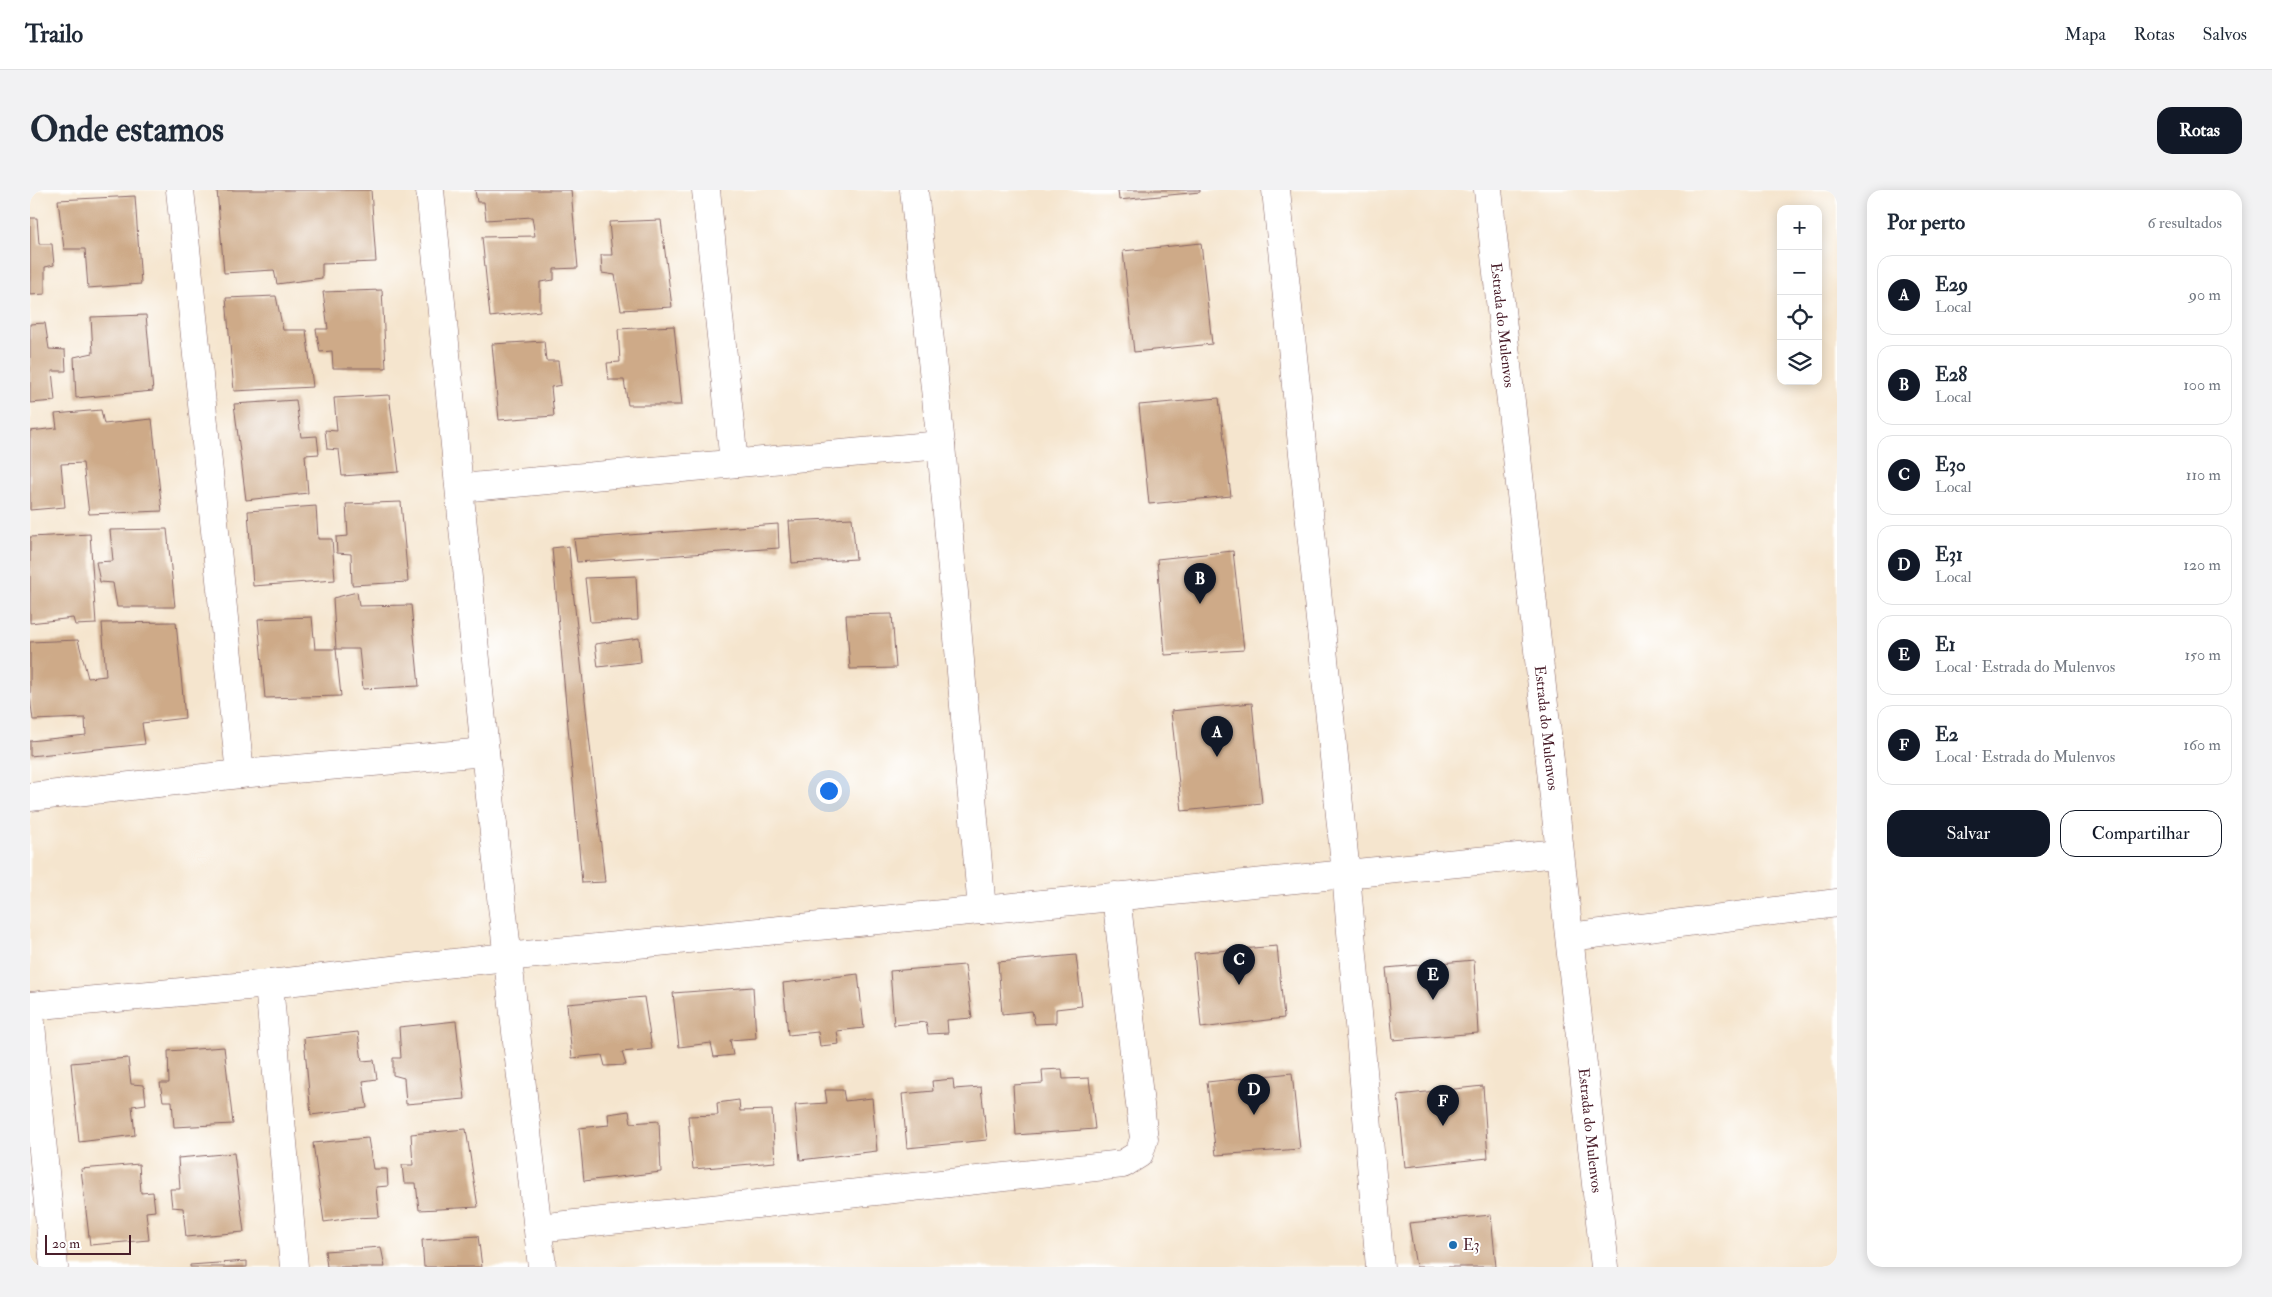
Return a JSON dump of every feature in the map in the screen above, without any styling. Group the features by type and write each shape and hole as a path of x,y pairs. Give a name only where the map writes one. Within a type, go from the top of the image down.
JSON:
{"street":[{"path":"180,190 240,774"},
{"path":"430,190 506,957 542,1267"},
{"path":"706,190 734,463"},
{"path":"914,190 941,445 982,910"},
{"path":"1276,190 1346,874 1380,1267"},
{"name":"Estrada do Mulenvos","path":"1488,190 1558,853 1570,937 1605,1267"},
{"path":"460,488 941,445"},
{"path":"30,797 240,774 485,752"},
{"path":"30,1006 269,984 506,957 1558,853"},
{"path":"538,1228 1113,1166 1129,1161 1139,1154 1144,1139 1116,896"},
{"path":"1570,937 1837,903"},
{"path":"269,984 294,1267"},
{"path":"30,1013 54,1267"}],"building":[{"path":"217,190 371,190 376,262 322,264 322,278 277,284 274,270 224,273"},
{"path":"475,190 571,190 578,268 554,269 554,280 540,282 540,311 490,317 482,237 535,236 532,217 486,220 484,202 477,202"},
{"path":"1118,190 1200,190 1200,192 1119,200"},
{"path":"135,196 141,284 88,288 85,249 64,249 58,200"},
{"path":"30,218 37,218 39,244 52,244 54,265 45,267 45,294 30,295"},
{"path":"661,220 672,307 621,310 615,275 602,273 601,255 612,255 609,222"},
{"path":"1201,243 1212,344 1134,352 1123,251"},
{"path":"382,290 386,368 333,368 332,351 320,352 316,329 328,329 323,292"},
{"path":"276,296 283,330 306,330 313,387 234,391 226,298"},
{"path":"146,315 153,391 76,398 74,357 93,353 91,317"},
{"path":"45,323 49,349 65,350 66,371 52,371 55,401 30,403 30,324"},
{"path":"674,326 682,405 628,405 624,380 609,380 607,363 620,362 618,329"},
{"path":"544,341 546,361 558,361 561,385 551,387 554,416 499,420 492,344"},
{"path":"389,395 399,472 342,476 339,450 327,449 325,430 337,431 334,398"},
{"path":"1219,398 1231,496 1149,504 1139,405"},
{"path":"296,400 301,437 317,436 319,454 305,455 308,493 246,500 234,404"},
{"path":"101,410 104,424 152,419 162,511 89,514 83,463 61,464 65,507 30,510 30,431 57,428 55,414"},
{"path":"401,502 408,582 352,585 351,554 337,553 336,537 348,536 346,504"},
{"path":"316,506 318,539 332,539 335,580 253,586 248,511"},
{"path":"852,518 856,559 792,563 789,521"},
{"path":"778,524 779,548 577,562 574,539"},
{"path":"167,529 175,607 117,607 113,583 100,582 96,562 113,561 110,530"},
{"path":"90,534 96,624 75,625 73,618 30,623 30,537"},
{"path":"569,546 605,882 582,883 552,548"},
{"path":"1233,551 1244,650 1165,655 1157,559"},
{"path":"636,576 638,620 590,622 585,578"},
{"path":"357,592 359,606 411,605 419,686 363,689 359,649 336,649 333,598"},
{"path":"892,614 896,668 850,669 846,615"},
{"path":"312,617 315,649 336,649 341,696 265,698 258,619"},
{"path":"176,622 185,718 142,723 145,744 30,756 30,741 86,735 85,718 33,720 30,697 30,642 78,640 88,678 106,676 102,623"},
{"path":"639,638 641,662 598,667 595,644"},
{"path":"1252,703 1262,803 1182,811 1171,711"},
{"path":"1277,946 1284,1018 1201,1028 1194,953"},
{"path":"1076,955 1082,1006 1056,1009 1056,1023 1035,1024 1032,1011 1002,1014 998,962"},
{"path":"1474,960 1478,1033 1393,1040 1386,968"},
{"path":"965,965 972,1018 947,1020 948,1033 928,1034 926,1022 894,1025 890,971"},
{"path":"858,974 864,1028 837,1031 839,1044 820,1046 818,1032 788,1035 783,983"},
{"path":"753,987 756,1038 730,1040 733,1055 714,1057 711,1043 679,1047 673,993"},
{"path":"644,997 652,1049 622,1052 626,1065 605,1066 602,1055 572,1058 567,1004"},
{"path":"456,1021 465,1099 406,1104 404,1078 393,1075 393,1058 401,1058 399,1027"},
{"path":"358,1032 362,1061 374,1060 377,1079 363,1081 367,1108 311,1115 304,1038"},
{"path":"224,1047 233,1124 174,1127 172,1101 163,1101 160,1083 169,1083 168,1051"},
{"path":"128,1058 131,1084 144,1085 146,1104 132,1106 135,1135 79,1142 71,1063"},
{"path":"1062,1069 1063,1079 1089,1078 1095,1129 1016,1135 1013,1085 1043,1083 1042,1070"},
{"path":"1292,1073 1300,1149 1216,1155 1207,1082"},
{"path":"953,1079 954,1089 981,1087 987,1140 907,1148 902,1094 933,1091 932,1081"},
{"path":"1483,1086 1488,1158 1405,1167 1398,1095"},
{"path":"825,1090 843,1090 845,1101 872,1098 877,1151 800,1160 795,1105 827,1103"},
{"path":"739,1100 740,1111 772,1110 775,1162 693,1169 688,1116 718,1115 717,1103"},
{"path":"629,1111 631,1123 659,1121 661,1172 584,1181 579,1128 609,1125 608,1114"},
{"path":"466,1129 478,1207 419,1210 416,1183 404,1183 402,1165 413,1165 411,1134"},
{"path":"368,1138 373,1169 387,1169 388,1186 376,1187 379,1217 351,1218 324,1222 313,1143"},
{"path":"234,1153 244,1232 186,1237 183,1208 172,1207 170,1189 180,1189 178,1158"},
{"path":"139,1164 141,1193 153,1192 155,1211 146,1212 149,1240 90,1245 81,1169"},
{"name":"E3","path":"1491,1215 1496,1267 1416,1267 1409,1223"},
{"path":"478,1236 482,1267 424,1267 422,1240"},
{"path":"381,1247 385,1267 327,1267 325,1251"},
{"path":"247,1261 247,1267 190,1267 190,1265"}],"place":[{"name":"E28","path":"1200,604"},
{"name":"E29","path":"1217,757"},
{"name":"E30","path":"1239,985"},
{"name":"E1","path":"1433,1000"},
{"name":"E31","path":"1254,1115"},
{"name":"E2","path":"1443,1126"},
{"name":"E3","path":"1453,1245"}]}
